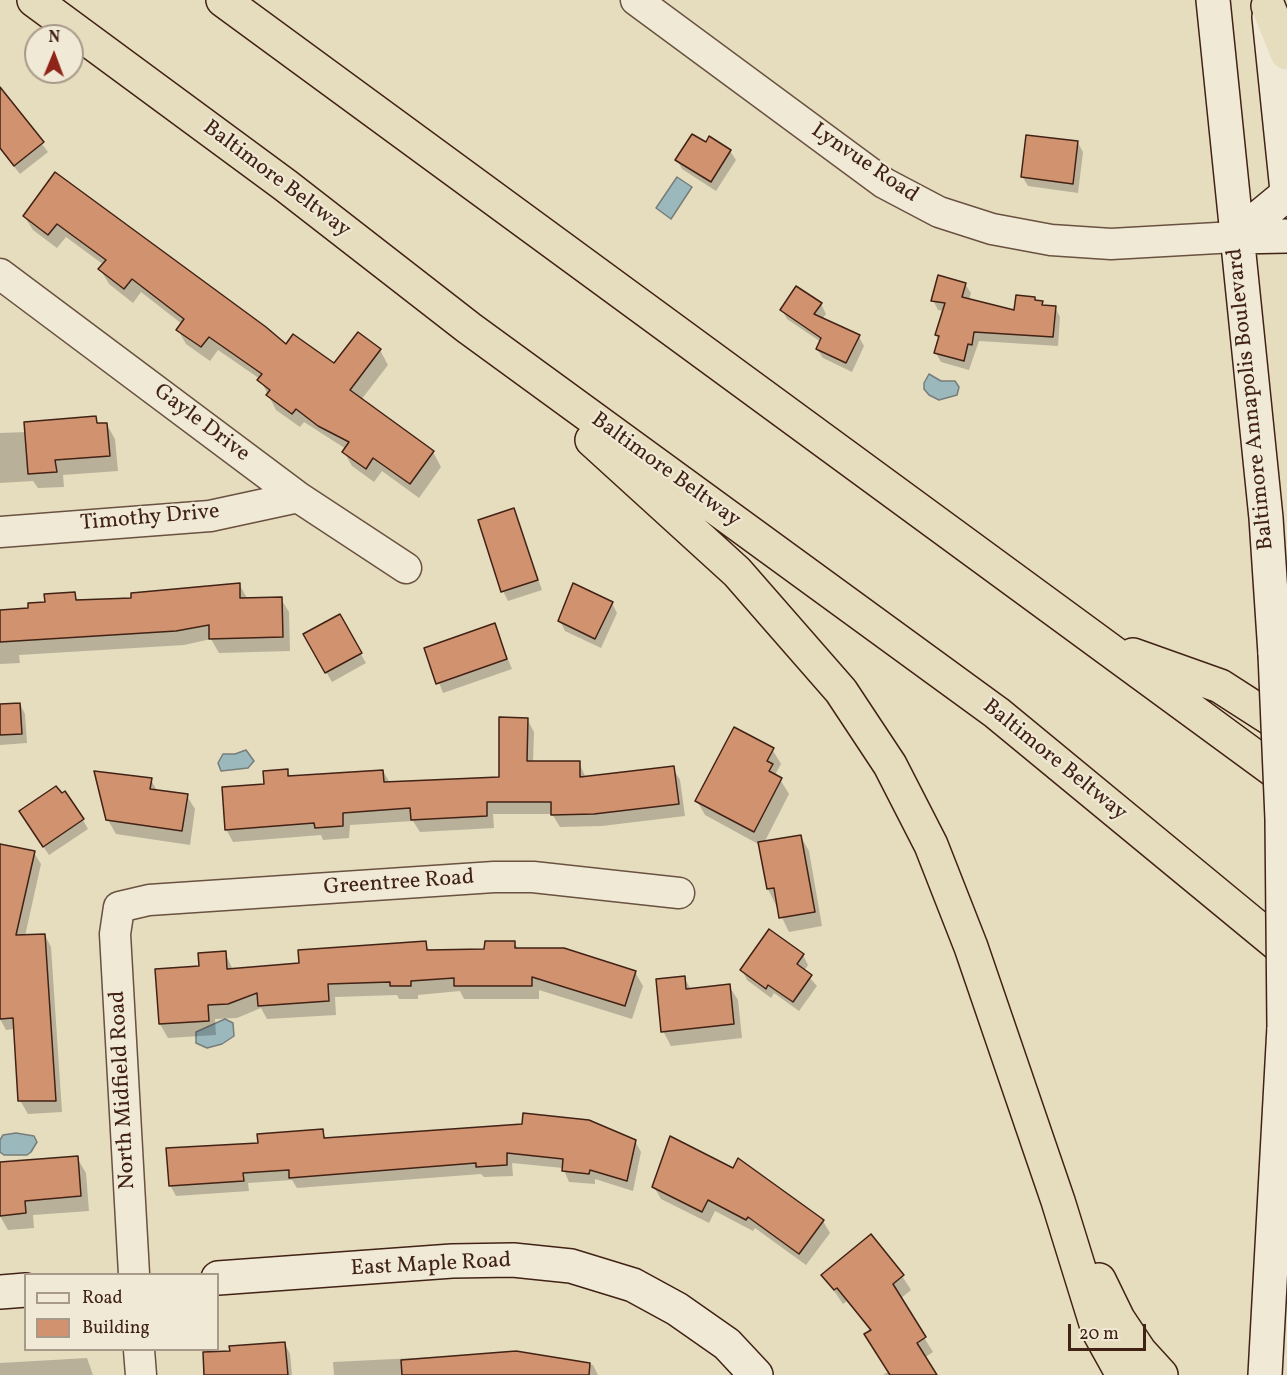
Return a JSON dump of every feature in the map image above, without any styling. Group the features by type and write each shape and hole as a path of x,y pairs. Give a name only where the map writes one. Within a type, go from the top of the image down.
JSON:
{"highway":[{"name":"Baltimore Beltway","path":"34,0 285,185 469,328 997,713 1287,952"},
{"path":"223,0 1287,780"},
{"path":"1267,3 1287,53"},
{"path":"469,328 737,572 841,691 890,765 931,844 975,958 1058,1201 1098,1330 1123,1375"},
{"path":"1098,642 1220,686 1287,729"},
{"path":"997,713 1287,921"},
{"path":"1058,1201 1118,1319 1140,1352 1161,1375"}],"main road":[{"name":"Baltimore Annapolis Boulevard","path":"1214,0 1235,237 1266,518 1282,819 1284,1027 1265,1375"},
{"path":"1235,237 1287,193 1267,3"},
{"path":"1235,237 1287,236"},
{"name":"East Maple Road","path":"219,1278 452,1261 513,1260 571,1266 633,1285 677,1309 727,1344 756,1375"},
{"path":"0,1292 24,1290"}],"street":[{"name":"Lynvue Road","path":"636,0 884,183 939,212 992,229 1051,240 1111,244 1235,237"},
{"name":"Gayle Drive","path":"0,274 298,497 406,568"},
{"name":"Timothy Drive","path":"0,531 210,516 298,497"},
{"name":"Greentree Road","path":"119,907 149,900 495,877 533,878 679,893"},
{"name":"North Midfield Road","path":"119,907 115,934 134,1273"},
{"path":"139,1351 141,1375"}],"water":[{"path":"677,177 692,187 671,219 656,208"},
{"path":"929,374 941,381 955,381 959,387 957,395 939,400 929,395 924,389 924,383"},
{"path":"246,750 254,761 248,768 221,771 218,763 223,754 235,754"},
{"path":"225,1019 233,1023 234,1036 222,1044 207,1048 196,1043 196,1032"},
{"path":"16,1133 34,1136 37,1142 27,1155 4,1155 0,1152 0,1140 3,1135"}],"building":[{"path":"0,87 44,142 14,166 0,148"},
{"path":"692,134 706,142 709,136 731,150 711,182 675,160"},
{"path":"1026,135 1078,141 1073,184 1021,177"},
{"path":"55,172 286,344 293,334 334,363 358,332 381,349 350,390 434,451 410,484 373,458 366,469 342,452 349,442 318,426 296,409 292,414 266,395 270,390 257,380 262,374 209,337 201,347 176,330 184,319 132,279 124,289 98,269 106,260 57,224 48,235 23,216"},
{"path":"938,275 966,283 962,297 1014,310 1016,295 1035,297 1035,300 1043,301 1042,305 1056,306 1053,337 974,332 972,345 968,344 964,361 934,353 939,336 935,335 945,303 931,301"},
{"path":"796,286 822,303 814,314 860,335 846,363 816,349 821,338 780,310"},
{"path":"96,416 97,423 107,423 110,456 55,460 57,472 28,474 24,422"},
{"path":"514,508 538,580 501,592 478,520"},
{"path":"240,583 240,598 282,597 283,637 209,639 209,625 176,631 0,642 0,610 28,608 28,603 45,602 44,594 75,592 76,600 131,598 131,593"},
{"path":"573,583 613,602 595,639 558,621"},
{"path":"340,614 362,653 325,673 303,634"},
{"path":"495,623 507,659 436,684 424,648"},
{"path":"20,703 22,734 0,735 0,704"},
{"path":"499,717 528,718 527,761 580,761 580,777 674,766 679,804 594,814 551,815 551,802 487,802 487,816 411,820 410,808 343,813 343,826 315,828 314,823 225,830 222,787 264,784 263,771 288,769 288,776 383,770 384,782 499,777"},
{"path":"734,727 774,748 767,761 773,764 769,771 782,778 754,832 695,801"},
{"path":"94,771 152,778 150,789 188,794 182,831 106,820"},
{"path":"56,786 62,793 65,791 84,819 43,847 19,811"},
{"path":"801,835 815,912 779,918 774,888 767,889 758,842"},
{"path":"0,844 35,851 16,935 45,934 56,1101 18,1101 13,1018 0,1019"},
{"path":"769,929 804,954 797,964 812,975 793,1002 768,985 766,989 740,970"},
{"path":"426,941 427,950 484,949 485,941 515,941 515,948 564,948 636,971 625,1006 532,977 532,986 454,986 454,978 411,981 411,986 390,986 390,982 328,984 329,1001 258,1006 257,993 228,1004 208,1005 209,1021 159,1024 155,969 199,966 198,953 226,951 227,969 299,963 298,950"},
{"path":"685,976 686,989 730,984 734,1024 661,1032 656,979"},
{"path":"523,1113 589,1120 636,1140 627,1181 590,1170 589,1174 562,1171 563,1159 507,1153 507,1165 476,1167 476,1163 289,1178 289,1170 243,1173 244,1181 169,1186 166,1148 258,1143 257,1134 323,1129 324,1138 522,1124"},
{"path":"670,1136 733,1168 738,1158 824,1220 799,1254 748,1217 746,1220 708,1200 702,1212 652,1187"},
{"path":"78,1156 81,1196 25,1201 26,1213 0,1216 0,1162"},
{"path":"871,1234 904,1275 893,1284 926,1337 917,1343 937,1375 890,1375 864,1334 871,1330 837,1288 834,1290 821,1275"},
{"path":"285,1342 288,1375 204,1375 203,1352 230,1351 229,1346"},
{"path":"516,1351 590,1363 589,1375 402,1375 401,1360"}]}
